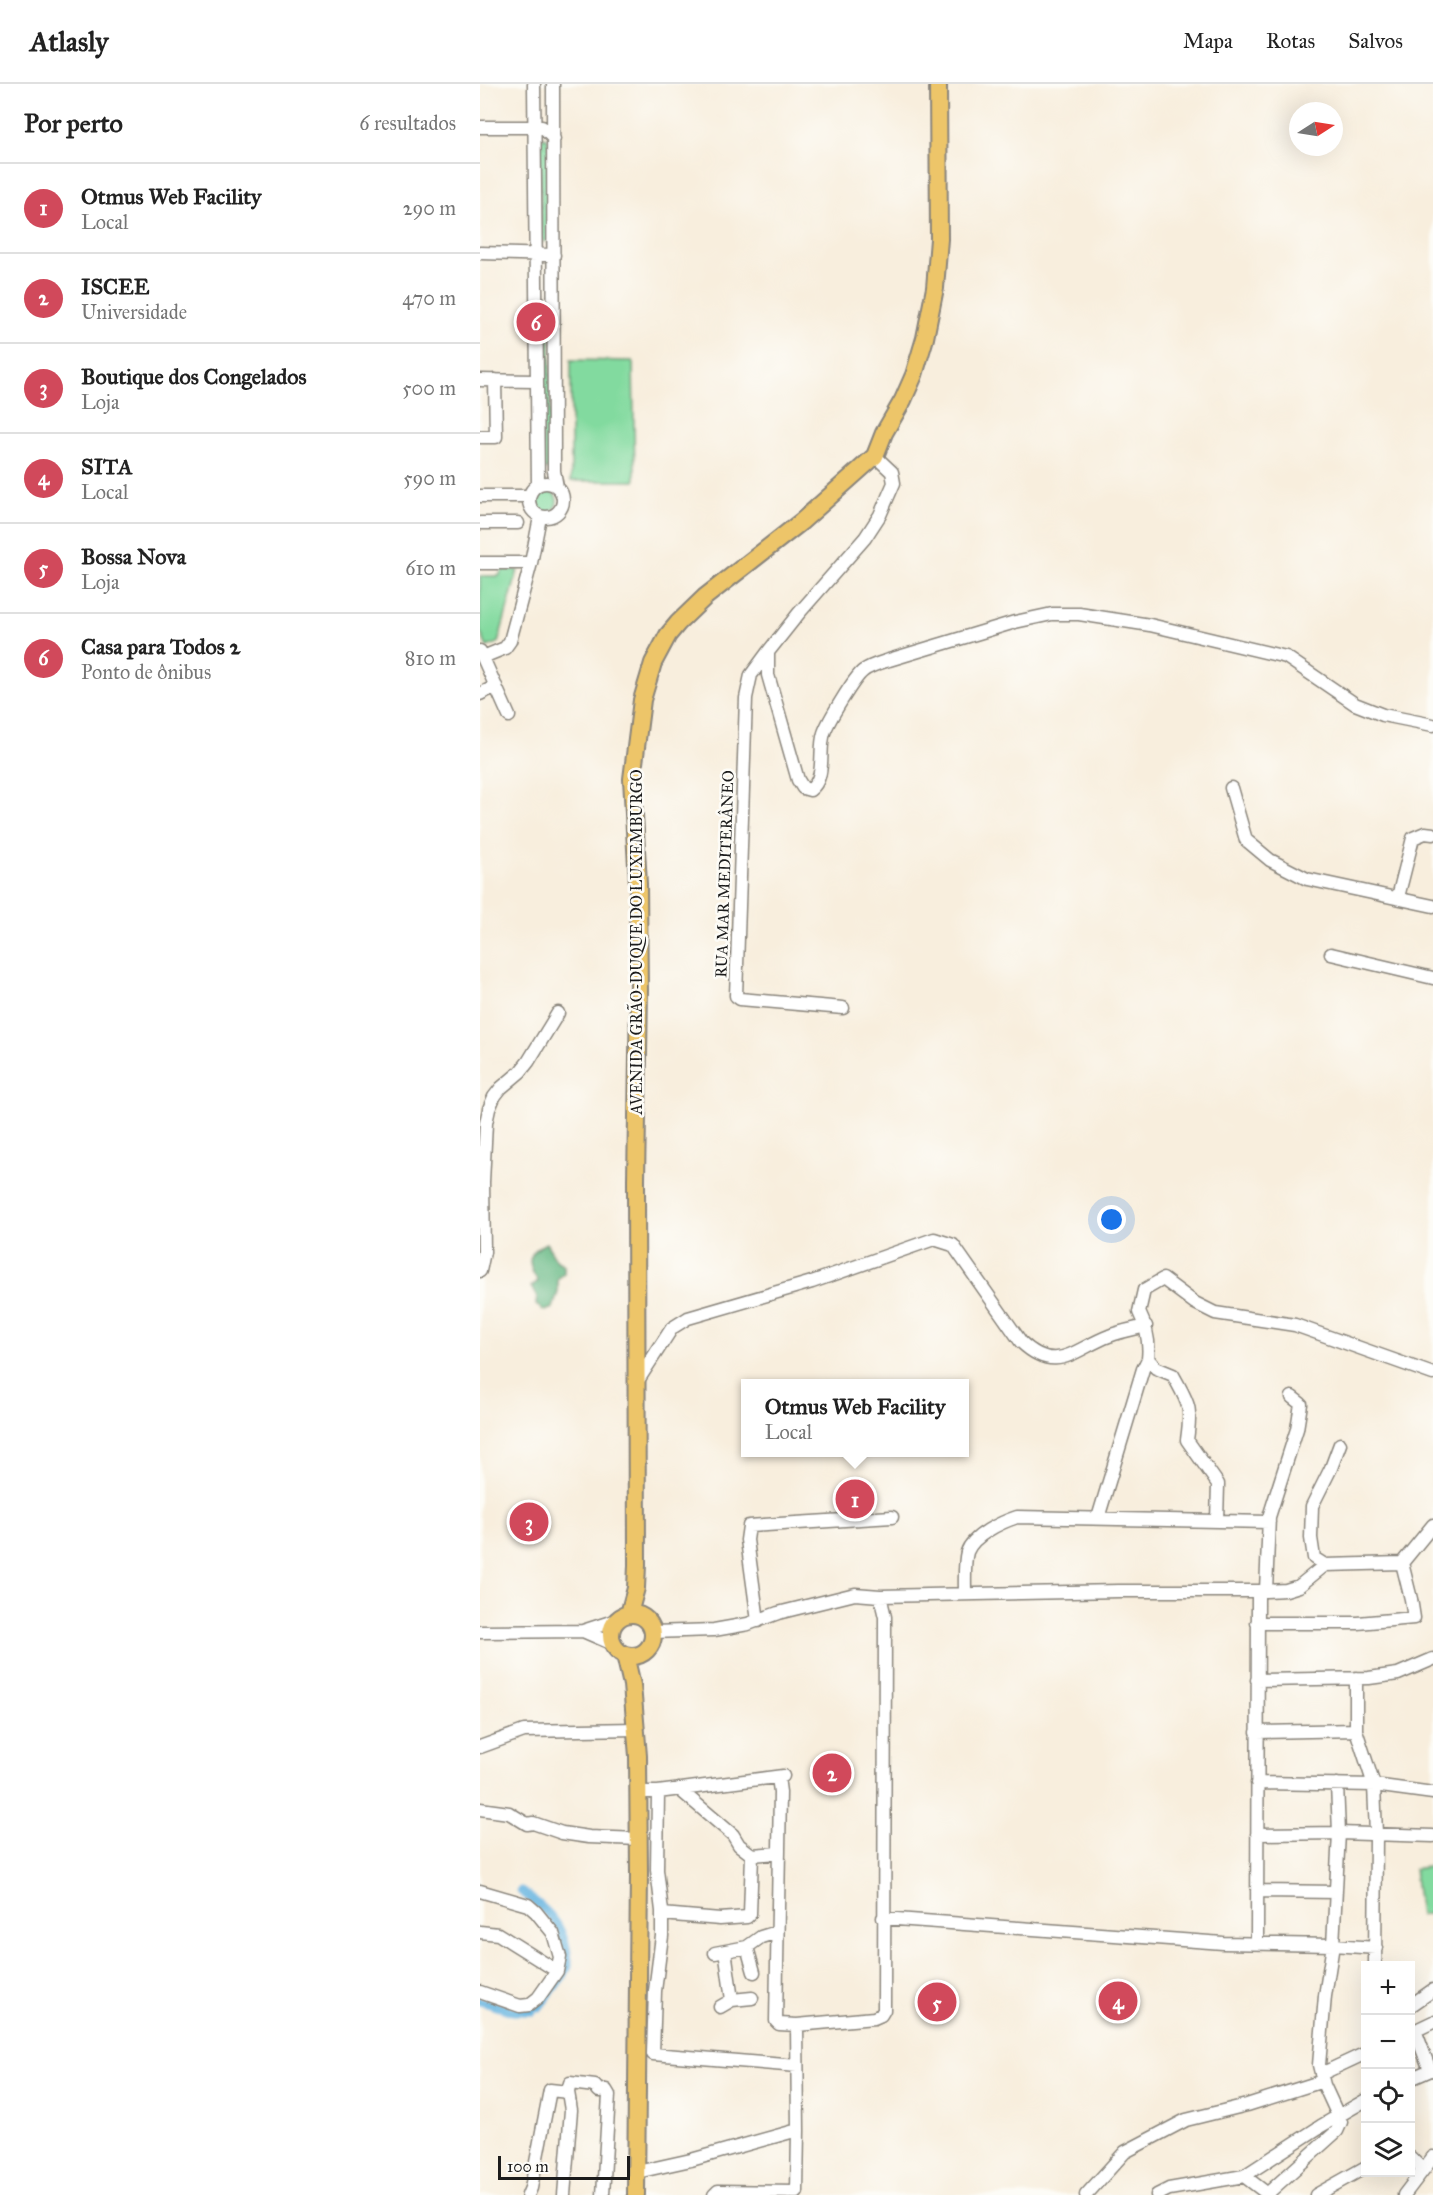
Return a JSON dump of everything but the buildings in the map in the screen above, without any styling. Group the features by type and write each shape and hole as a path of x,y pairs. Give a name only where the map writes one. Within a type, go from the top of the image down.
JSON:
{"main road":[{"name":"AVENIDA GRÃO-DUQUE DO LUXEMBURGO","path":"630,1617 636,1588 636,1180 639,990 638,884 632,779 642,700 653,663 668,635 705,597 801,522 874,456 914,375 929,325 935,288 939,239 938,84"},
{"path":"632,1685 652,1642 653,1632 650,1623 630,1617 612,1629 632,1685 636,1729 639,1839 636,2195"},
{"path":"619,1649 636,1656 647,1651"}],"street":[{"path":"534,84 535,381 538,485"},
{"path":"554,84 554,471 557,487 563,496 562,508 554,516 540,517 530,507 529,496 538,485 547,483 557,487"},
{"path":"480,127 542,127 554,139"},
{"path":"480,253 554,255"},
{"path":"480,380 535,381"},
{"path":"480,437 496,436 495,380"},
{"path":"874,456 892,472 894,483 880,515 865,538 768,652 768,675 798,780 803,788 810,790 819,780 824,735 861,672 889,660 1015,622 1052,614 1078,614 1150,626 1286,657 1354,704 1383,715 1433,725"},
{"path":"480,496 529,496"},
{"path":"509,716 481,654 508,645 531,563 540,517"},
{"path":"480,523 518,523"},
{"path":"480,563 531,563"},
{"name":"RUA MAR MEDITERÂNEO","path":"768,652 751,675 746,698 736,996 740,999 843,1008"},
{"path":"480,694 495,686"},
{"path":"1231,788 1246,840 1270,860 1307,879 1433,906"},
{"path":"1398,897 1413,838 1425,832 1433,834"},
{"path":"1331,954 1433,978"},
{"path":"480,1271 484,1252 483,1182 486,1123 489,1109 501,1088 528,1062 558,1013"},
{"path":"637,1382 672,1328 688,1318 812,1282 934,1239 953,1245 1021,1342 1033,1353 1045,1359 1062,1358 1111,1335 1146,1326"},
{"path":"1098,1518 1134,1397 1148,1359 1146,1326 1138,1312 1144,1290 1163,1279 1195,1303 1215,1313 1295,1325 1433,1374"},
{"path":"1148,1359 1156,1368 1173,1375 1189,1405 1191,1413 1187,1440 1218,1484 1217,1521"},
{"path":"1257,1944 1257,1623 1269,1517 1297,1429 1301,1404 1292,1397"},
{"path":"1340,1444 1312,1506 1311,1538 1314,1558 1325,1565 1402,1563 1433,1525"},
{"path":"758,1621 747,1540 749,1526 892,1517"},
{"path":"965,1594 967,1551 981,1535 1002,1522 1017,1517 1269,1522"},
{"path":"1257,1623 1358,1623 1414,1618 1402,1563"},
{"path":"653,1632 714,1630 758,1621 855,1594 880,1596 1286,1590 1299,1586 1325,1565"},
{"path":"638,1791 658,1792 781,1776 776,2021 779,2024 797,2025 874,2018 881,2015 884,2010 885,1617 880,1596"},
{"path":"480,1632 583,1631 630,1617"},
{"path":"583,1631 619,1649"},
{"path":"1257,1680 1356,1678 1398,1674 1433,1659"},
{"path":"1356,1678 1356,1731 1374,1785 1375,1961"},
{"path":"480,1747 524,1731 636,1729"},
{"path":"1257,1732 1356,1731"},
{"path":"1257,1783 1374,1785 1433,1792"},
{"path":"1244,2176 1268,2194 1337,2131 1341,2122 1322,2077 1320,2065 1333,1945 1339,1833 1337,1784"},
{"path":"679,1789 733,1835 739,1845 752,1855 779,1853"},
{"path":"658,1792 657,1870 662,1936 655,1991 653,2054 796,2066"},
{"path":"480,1809 509,1813 527,1824 533,1823 562,1833 589,1837 639,1839"},
{"path":"1257,1834 1339,1833 1433,1836"},
{"path":"662,1914 720,1919 747,1917 750,1914 752,1855"},
{"path":"480,1891 528,1905 549,1926 556,1939 560,1957 557,1971 538,1998 529,2005 520,2006 480,1992"},
{"path":"1257,1891 1336,1892"},
{"path":"884,1918 1257,1944 1376,1948"},
{"path":"480,1932 498,1934 557,1971"},
{"path":"732,2001 720,1955 747,1947 761,1937 777,1932"},
{"path":"747,1947 754,1972"},
{"path":"1415,2003 1433,1990"},
{"path":"720,2007 732,2001 752,1998"},
{"path":"1415,2031 1433,2022"},
{"path":"714,2195 718,2191 797,2192 797,2025"},
{"path":"1415,2036 1431,2070 1415,2077"},
{"path":"1086,2195 1125,2152 1186,2120 1247,2105 1322,2077 1361,2055"},
{"path":"564,2195 571,2110 568,2092 570,2083 595,2086 599,2091 606,2090 609,2095 603,2195"},
{"path":"528,2195 550,2090 568,2092"},
{"path":"1157,2195 1168,2189 1244,2176 1361,2102"},
{"path":"637,2172 691,2160 798,2130"},
{"path":"1404,2195 1433,2157"},
{"path":"1415,2162 1423,2170"},
{"path":"1316,2195 1361,2169"}],"green space":[{"path":"544,137 548,139 549,240 545,242 541,240 540,140"},
{"path":"541,300 550,300 550,469 542,469"},
{"path":"571,360 633,361 635,481 571,481"},
{"path":"542,490 550,490 557,497 557,505 550,512 542,512 535,505 535,497"},
{"path":"502,570 518,570 498,643 487,647 480,631 480,576 499,576"},
{"path":"546,1243 557,1261 564,1265 564,1273 558,1279 558,1292 553,1308 545,1311 536,1305 537,1296 531,1287 538,1281 530,1259 535,1250"},
{"path":"1433,1866 1433,1913 1420,1915 1414,1869"}],"waterway":[{"path":"521,1891 548,1914 560,1931 567,1952 568,1966 563,1976"},
{"path":"539,2007 561,1978"},
{"path":"480,2001 513,2011 532,2011"}],"place":[{"name":"Casa para Todos 2","path":"536,322"},
{"name":"Otmus Web Facility","path":"855,1499"},
{"name":"Boutique dos Congelados","path":"529,1522"},
{"name":"ISCEE","path":"832,1773"},
{"name":"SITA","path":"1118,2001"},
{"name":"Bossa Nova","path":"937,2002"}]}
